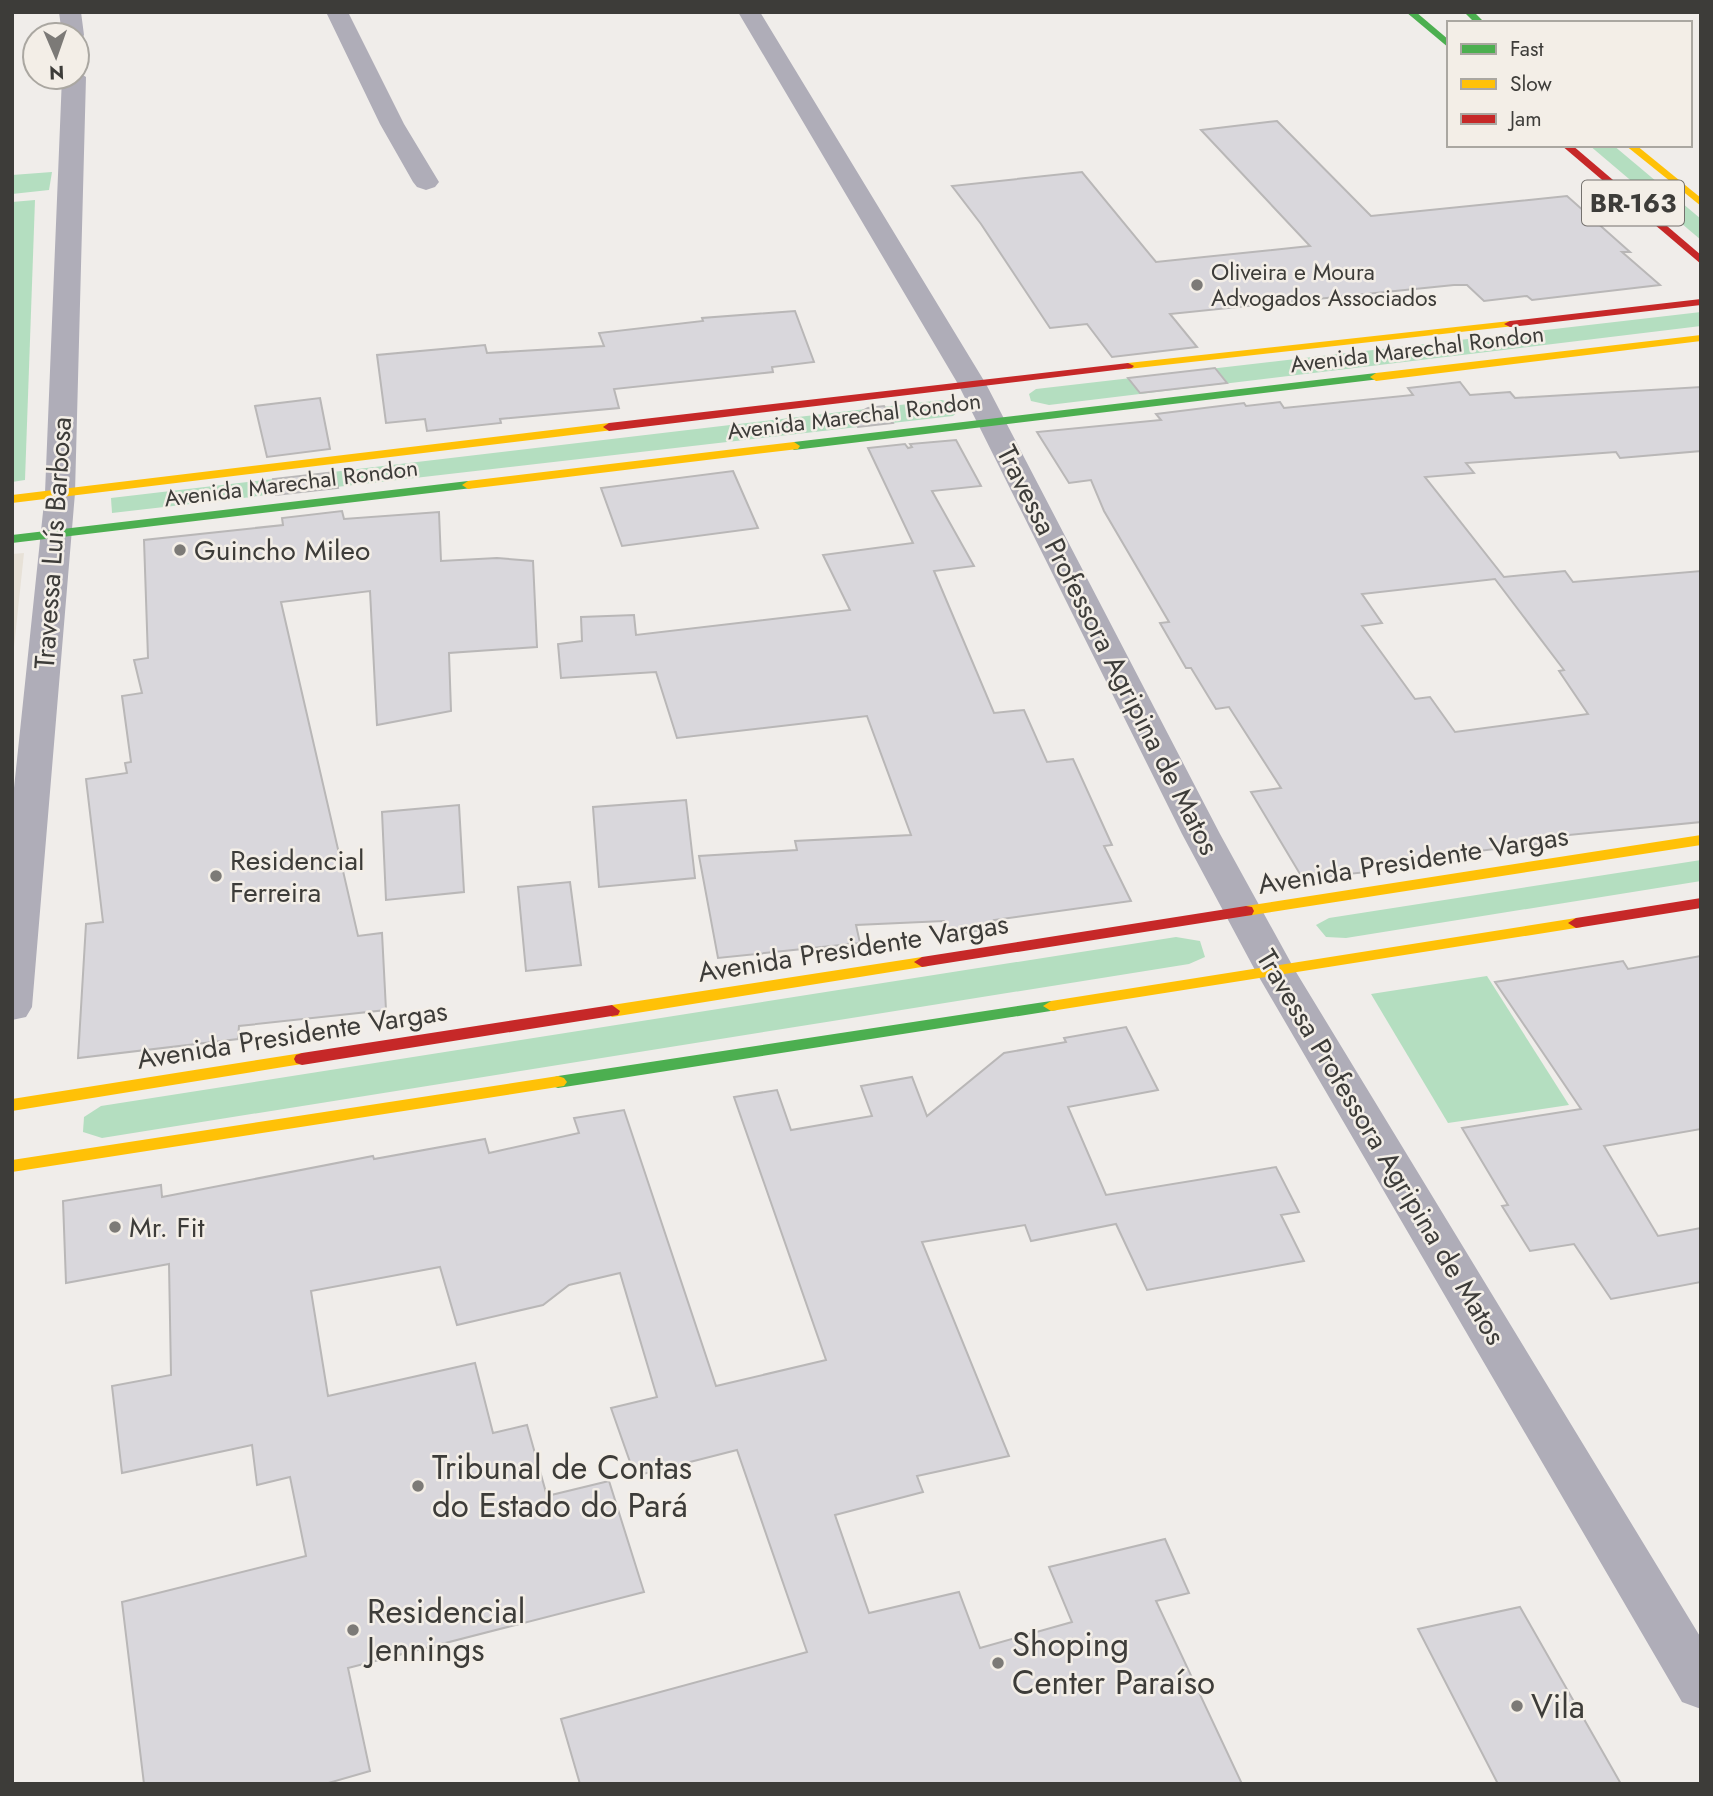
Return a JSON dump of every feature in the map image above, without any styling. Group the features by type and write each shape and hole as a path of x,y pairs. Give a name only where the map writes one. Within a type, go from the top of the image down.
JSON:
{"main road":[{"path":"1410,12 1447,43"},
{"name":"BR-163","path":"1568,147 1701,261"},
{"name":"BR-163","path":"1632,147 1701,203"},
{"name":"Avenida Marechal Rondon","path":"12,499 972,384 1701,302"},
{"name":"Avenida Marechal Rondon","path":"12,539 1701,338"},
{"name":"Avenida Presidente Vargas","path":"12,1105 1245,914 1701,840"},
{"path":"12,1167 1276,972 1701,902"}],"street":[{"path":"337,12 392,124 426,182"},
{"name":"Travessa Professora Agripina de Matos","path":"749,12 972,384 1201,834 1276,972 1701,1686"},
{"name":"Travessa Luís Barbosa","path":"12,1007 60,493 74,91"}],"shaded area":[{"path":"24,553 12,666 12,554"}],"green space":[{"path":"1591,147 1615,147 1701,219 1701,240"},
{"path":"52,172 49,190 12,194 12,175"},
{"path":"35,200 25,480 12,482 12,202"},
{"path":"1701,312 1701,326 1049,405 1031,401 1029,394 1036,389"},
{"path":"942,400 954,404 960,410 953,416 112,513 111,498"},
{"path":"1701,860 1701,881 1346,938 1326,937 1316,925 1329,918"},
{"path":"1176,937 1200,941 1205,957 1189,964 102,1138 83,1132 84,1117 101,1106"},
{"path":"1487,976 1569,1105 1448,1123 1371,994"}],"building":[{"path":"1277,121 1371,216 1567,196 1630,252 1622,252 1660,285 1532,300 1527,296 1484,301 1467,285 1454,285 1170,314 1197,347 1112,357 1087,324 1050,328 981,224 952,186 1082,172 1156,262 1310,246 1201,130"},
{"path":"795,311 814,362 772,367 773,372 614,389 619,408 500,419 501,423 427,431 425,419 386,423 377,355 485,345 487,353 604,346 599,333 703,321 702,318"},
{"path":"1215,368 1227,383 1140,393 1128,378"},
{"path":"1460,382 1470,395 1510,392 1515,398 1701,387 1701,451 1620,458 1616,452 1466,463 1474,473 1425,477 1504,577 1565,571 1573,582 1701,571 1701,822 1558,836 1562,841 1363,865 1367,872 1303,879 1251,792 1281,788 1229,707 1216,709 1191,668 1186,668 1160,623 1169,622 1104,511 1091,480 1069,483 1037,432 1161,420 1156,414 1244,403 1246,406 1280,402 1284,408 1413,395 1408,388","holes":["1495,579 1564,670 1559,671 1588,714 1455,732 1430,697 1415,699 1362,626 1382,623 1362,594"]},
{"path":"320,398 330,449 267,457 255,406"},
{"path":"884,406 893,423 858,427 853,416 868,408"},
{"path":"956,440 981,486 932,491 974,566 934,571 994,713 1024,710 1047,762 1073,759 1112,845 1104,846 1131,901 994,920 997,928 949,935 944,921 856,925 860,943 718,958 699,856 797,850 795,841 911,835 867,716 677,738 656,672 561,678 558,644 582,641 581,617 634,615 636,635 850,610 823,555 913,543 868,448 905,444 908,448 912,447 910,444"},
{"path":"733,471 758,528 622,546 601,488"},
{"path":"335,472 338,488 276,495 273,479"},
{"path":"342,511 344,519 439,512 441,561 497,558 533,561 537,647 449,653 451,711 377,725 370,591 281,602 358,936 382,933 386,1010 239,1026 238,1039 78,1058 86,924 103,922 86,779 127,773 125,763 131,762 122,696 142,693 134,660 148,658 144,540 283,525 282,518"},
{"path":"686,800 695,878 599,887 593,807"},
{"path":"459,805 464,892 386,900 382,812"},
{"path":"570,882 581,965 526,971 518,887"},
{"path":"1701,956 1701,1129 1604,1146 1658,1236 1701,1228 1701,1282 1611,1299 1574,1244 1530,1251 1502,1206 1508,1205 1462,1128 1581,1109 1495,982 1623,961 1628,969"},
{"path":"1126,1027 1158,1090 1068,1107 1106,1195 1276,1167 1299,1212 1281,1215 1304,1261 1147,1290 1116,1224 1031,1241 1025,1225 922,1242 1009,1456 917,1476 923,1492 835,1515 869,1613 959,1592 980,1648 1072,1622 1049,1567 1165,1539 1189,1593 1156,1601 1242,1784 580,1784 561,1719 807,1652 737,1450 635,1476 611,1408 657,1397 620,1273 569,1285 543,1305 457,1325 440,1267 311,1291 328,1396 475,1363 493,1433 527,1425 547,1496 609,1481 644,1592 348,1668 370,1771 325,1784 144,1784 122,1602 306,1556 290,1477 257,1485 252,1445 122,1473 112,1386 171,1375 169,1264 66,1283 63,1201 161,1185 162,1197 373,1156 374,1159 485,1139 489,1153 579,1133 574,1118 624,1110 716,1386 826,1360 734,1097 777,1090 791,1130 872,1116 861,1086 912,1077 927,1116 1004,1053 1066,1042 1064,1038"},
{"name":"Vila","path":"1520,1607 1621,1784 1498,1784 1418,1629"}],"traffic: fast":[{"path":"1410,12 1447,43"},
{"path":"1468,12 1479,21"},
{"path":"794,446 1376,377"},
{"path":"12,539 468,485"},
{"path":"558,1082 1051,1006"}],"traffic: slow":[{"path":"1632,147 1701,203"},
{"path":"1128,366 1510,324"},
{"path":"1376,377 1701,338"},
{"path":"12,499 609,427"},
{"path":"468,485 794,446"},
{"path":"1246,911 1701,840"},
{"path":"1051,1006 1576,923"},
{"path":"612,1011 922,962"},
{"path":"12,1105 302,1059"},
{"path":"12,1166 558,1082"}],"traffic: jam":[{"path":"1568,147 1701,261"},
{"path":"1510,324 1701,302"},
{"path":"609,427 1128,366"},
{"path":"1576,923 1701,903"},
{"path":"922,962 1246,911"},
{"path":"302,1059 612,1011"}],"place":[{"name":"Oliveira e Moura Advogados Associados","path":"1197,285"},
{"name":"Guincho Mileo","path":"180,550"},
{"name":"Residencial Ferreira","path":"216,876"},
{"name":"Mr. Fit","path":"115,1227"},
{"name":"Tribunal de Contas do Estado do Pará","path":"418,1486"},
{"name":"Residencial Jennings","path":"353,1630"},
{"name":"Shoping Center Paraíso","path":"998,1663"},
{"name":"Vila","path":"1517,1706"}]}
